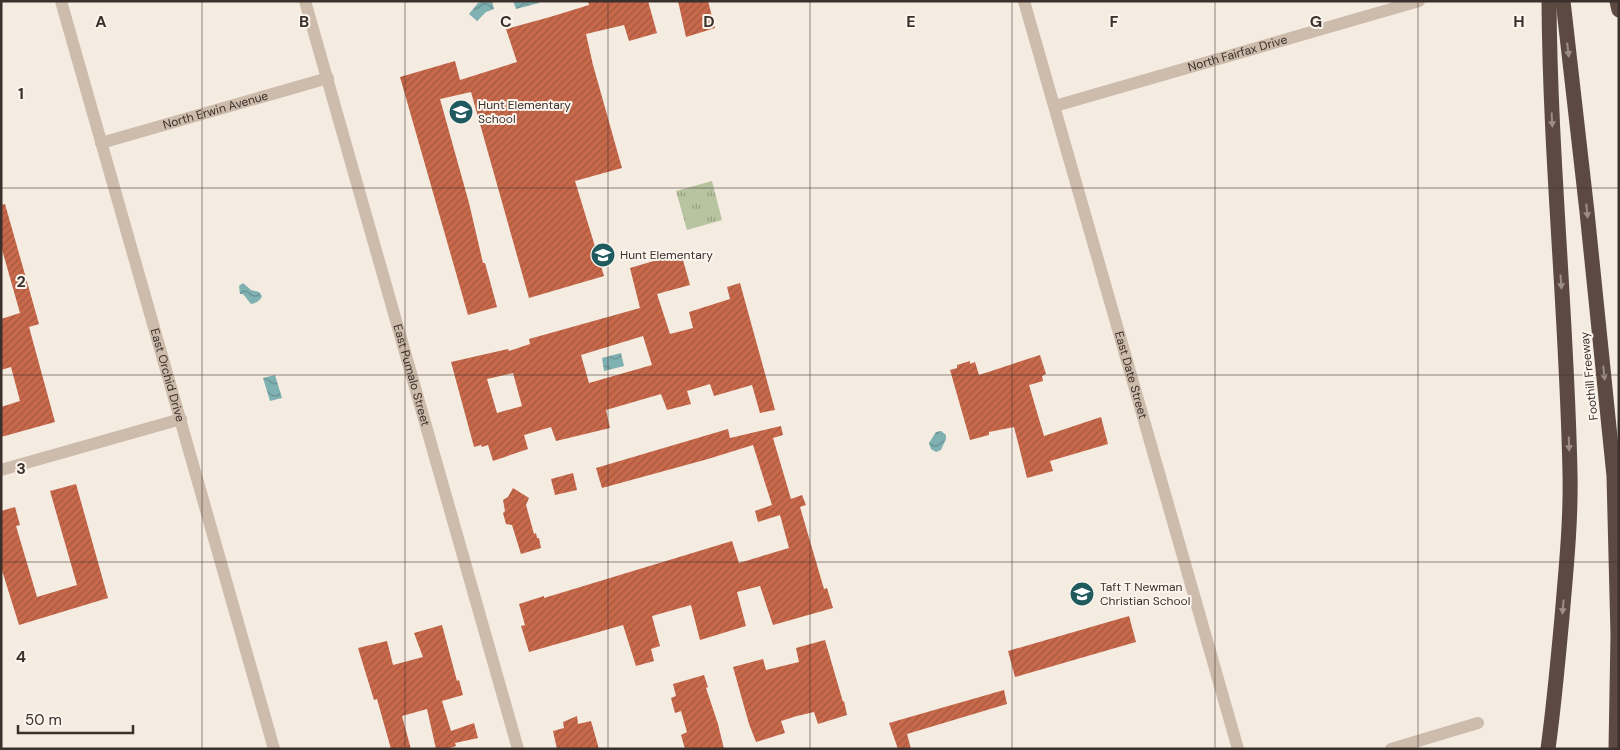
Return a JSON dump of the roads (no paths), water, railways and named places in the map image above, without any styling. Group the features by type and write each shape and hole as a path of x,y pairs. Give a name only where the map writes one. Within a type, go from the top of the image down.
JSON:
{"highway":[{"path":"1548,749 1567,558 1570,476 1567,376 1549,62 1549,1"},
{"name":"Foothill Freeway","path":"1563,1 1614,476 1618,634 1616,749"},
{"path":"1617,1 1619,10"}],"street":[{"name":"East Orchid Drive","path":"61,1 274,749"},
{"name":"East Pumalo Street","path":"305,1 518,749"},
{"name":"East Date Street","path":"1024,1 1238,749"},
{"name":"North Fairfax Drive","path":"1055,106 1419,1"},
{"name":"North Erwin Avenue","path":"101,143 328,78"},
{"path":"1,470 181,419"},
{"path":"1391,749 1478,723"}],"water":[{"path":"492,1 494,9 486,12 477,21 469,14 478,3"},
{"path":"513,1 539,1 539,3 516,9"},
{"path":"243,283 251,290 259,292 262,296 259,300 251,304 243,294 240,294 239,286"},
{"path":"621,353 624,366 604,371 602,358"},
{"path":"275,375 282,398 270,401 263,378"},
{"path":"941,431 946,435 946,439 941,450 936,452 931,449 929,443 936,432"}],"place":[{"name":"Hunt Elementary School","path":"461,112"},
{"name":"Hunt Elementary","path":"603,255"},
{"name":"Taft T Newman Christian School","path":"1082,594"}]}
